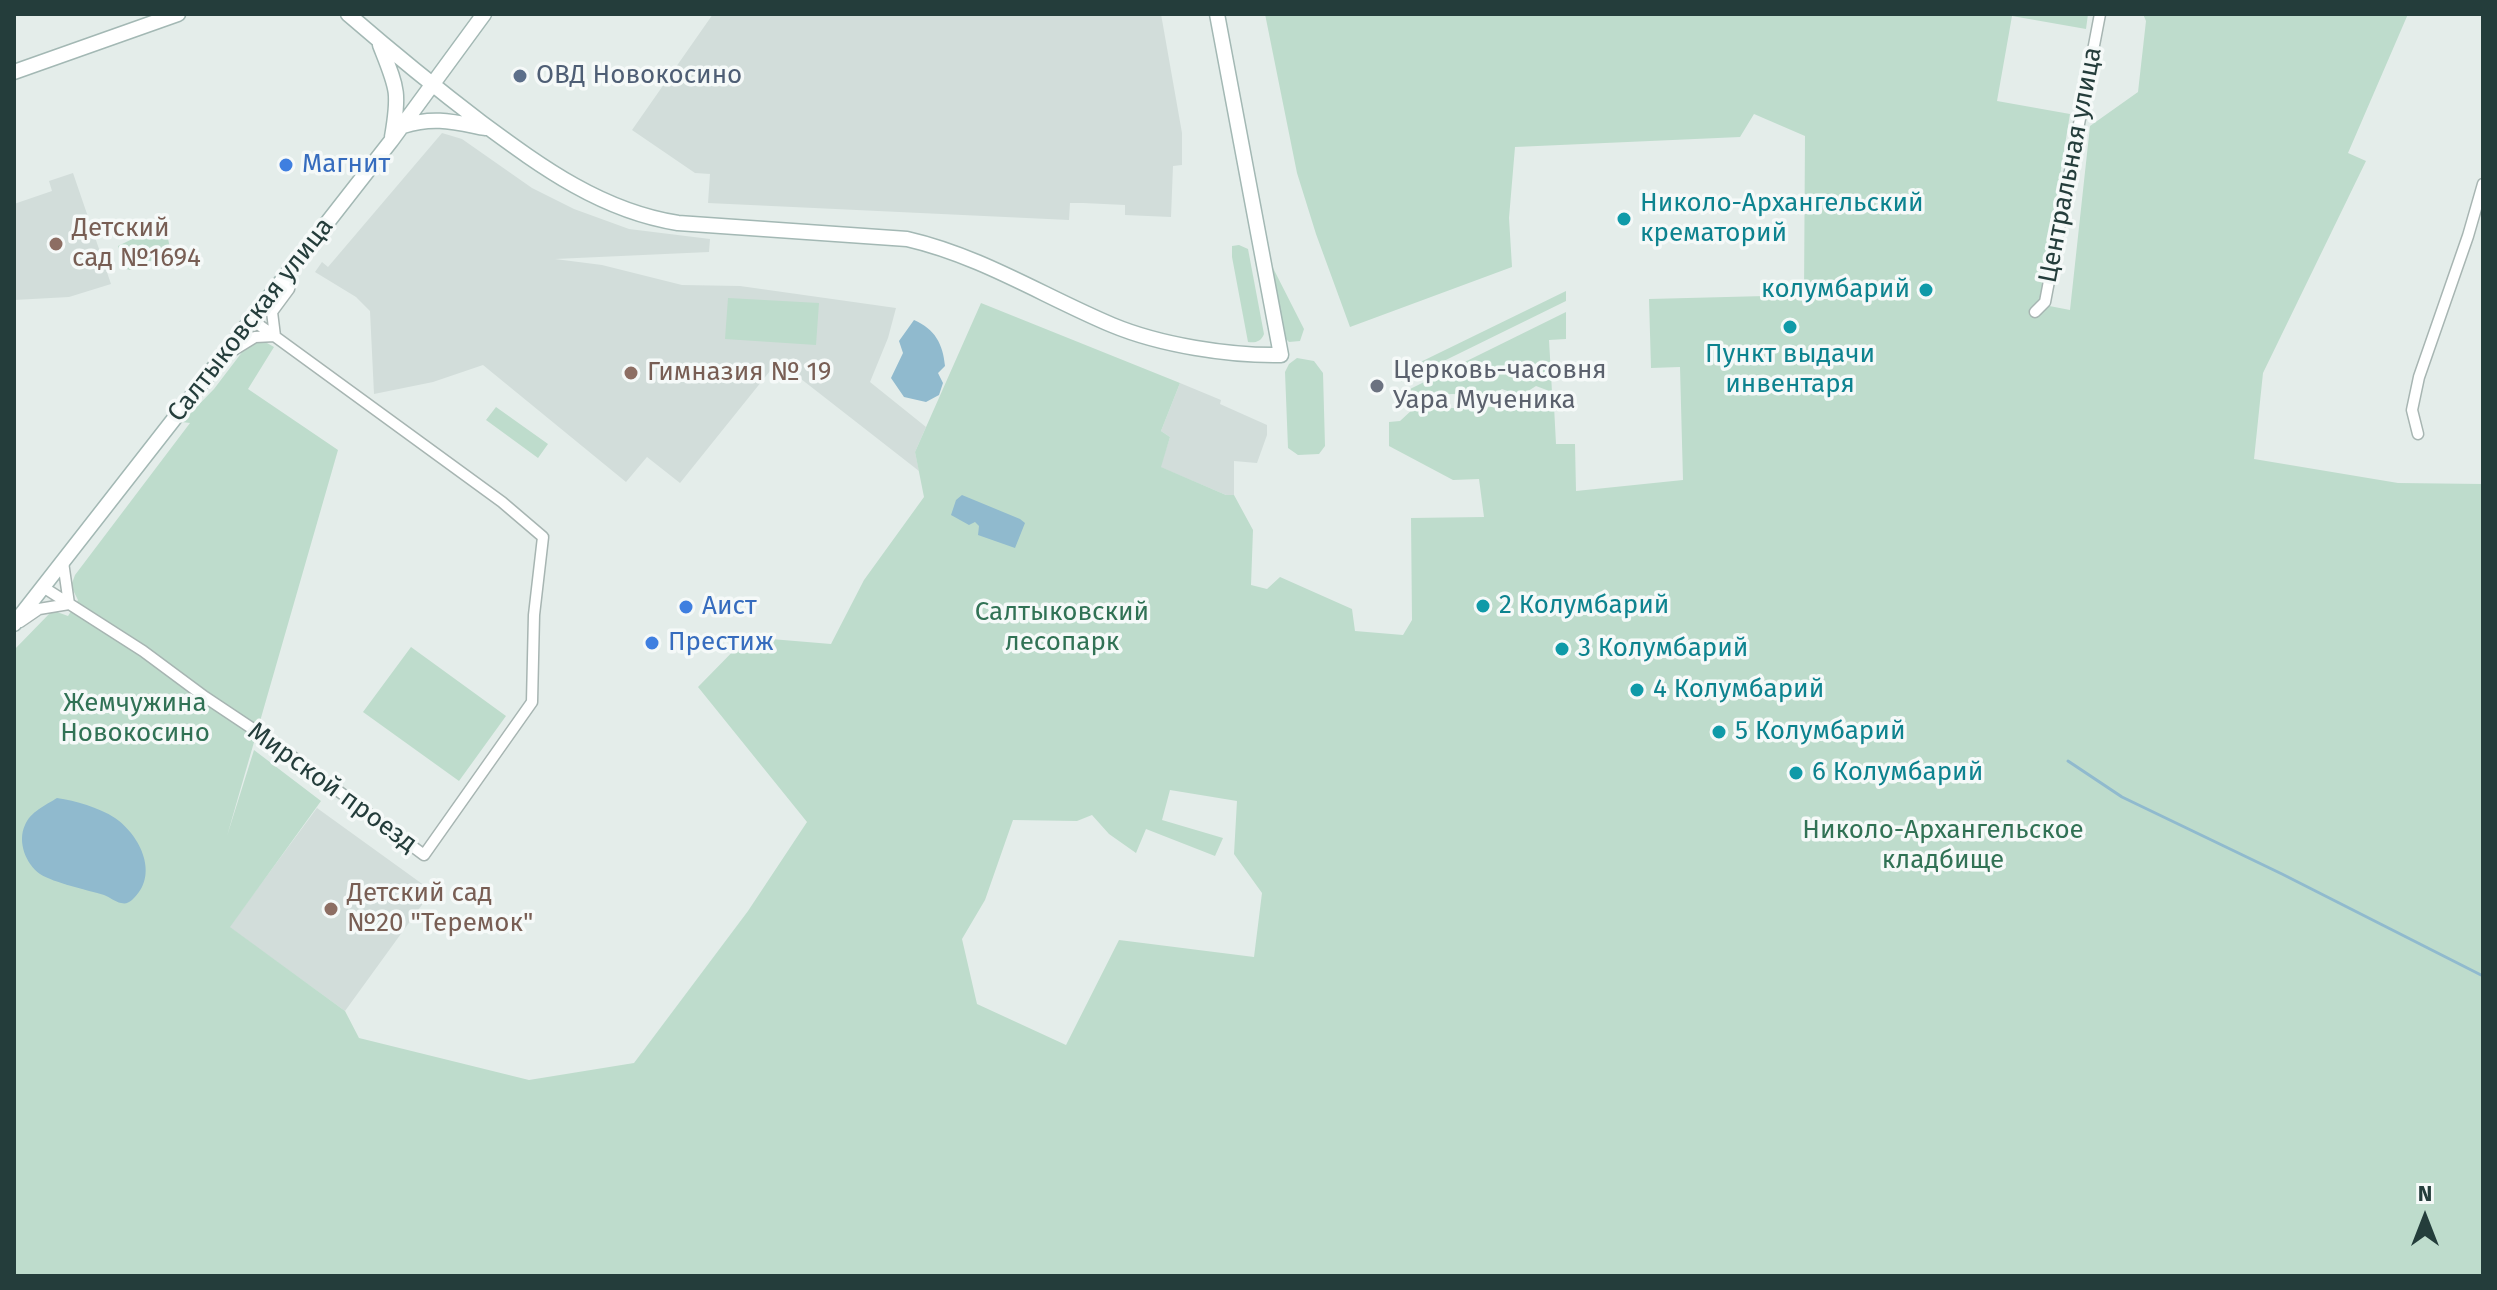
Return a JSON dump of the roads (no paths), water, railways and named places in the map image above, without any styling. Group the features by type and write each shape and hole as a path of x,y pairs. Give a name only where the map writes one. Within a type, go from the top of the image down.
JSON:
{"street":[{"path":"14,72 178,14"},
{"path":"348,14 431,85 574,187 640,216 678,223 887,236 919,241 1000,270 1113,325 1147,336 1230,352 1281,355 1217,14"},
{"name":"Салтыковская улица","path":"14,625 403,126 484,14"},
{"name":"Центральная улица","path":"2035,312 2045,302 2100,14"},
{"path":"379,41 397,87 391,141"},
{"path":"403,126 425,119 492,129"},
{"path":"2418,434 2412,410 2419,377 2483,184"},
{"path":"220,360 255,337 275,336 272,312 289,289 293,266"},
{"name":"Мирской проезд","path":"43,587 143,651 265,739 285,750 424,855 532,702 534,615 543,537 502,502 251,319"},
{"path":"14,625 39,609 69,604 63,562"}],"water":[{"path":"914,320 933,333 944,358 945,366 938,373 943,383 939,395 926,402 904,397 891,378 903,353 899,341"},
{"path":"962,495 1025,523 1015,548 978,535 979,526 975,522 969,525 951,515 956,500"},
{"path":"57,798 101,811 115,818 133,835 146,868 145,880 131,901 119,902 54,880 40,874 31,865 24,852 22,838 25,825 34,813"}],"waterway":[{"path":"2068,761 2122,797 2483,976"}],"place":[{"name":"ОВД Новокосино","path":"520,76"},
{"name":"Магнит","path":"286,165"},
{"name":"Николо-Архангельский крематорий","path":"1624,219"},
{"name":"Детский сад №1694","path":"56,244"},
{"name":"колумбарий","path":"1926,290"},
{"name":"Пункт выдачи инвентаря","path":"1790,327"},
{"name":"Гимназия № 19","path":"631,373"},
{"name":"Церковь-часовня Уара Мученика","path":"1377,386"},
{"name":"2 Колумбарий","path":"1483,606"},
{"name":"Аист","path":"686,607"},
{"name":"Престиж","path":"652,643"},
{"name":"3 Колумбарий","path":"1562,649"},
{"name":"4 Колумбарий","path":"1637,690"},
{"name":"5 Колумбарий","path":"1719,732"},
{"name":"6 Колумбарий","path":"1796,773"},
{"name":"Детский сад №20 \"Теремок\"","path":"331,909"}],"park label":[{"name":"Салтыковский лесопарк","path":"1062,628"},
{"name":"Жемчужина Новокосино","path":"135,719"},
{"name":"Николо-Архангельское кладбище","path":"1943,846"}]}
